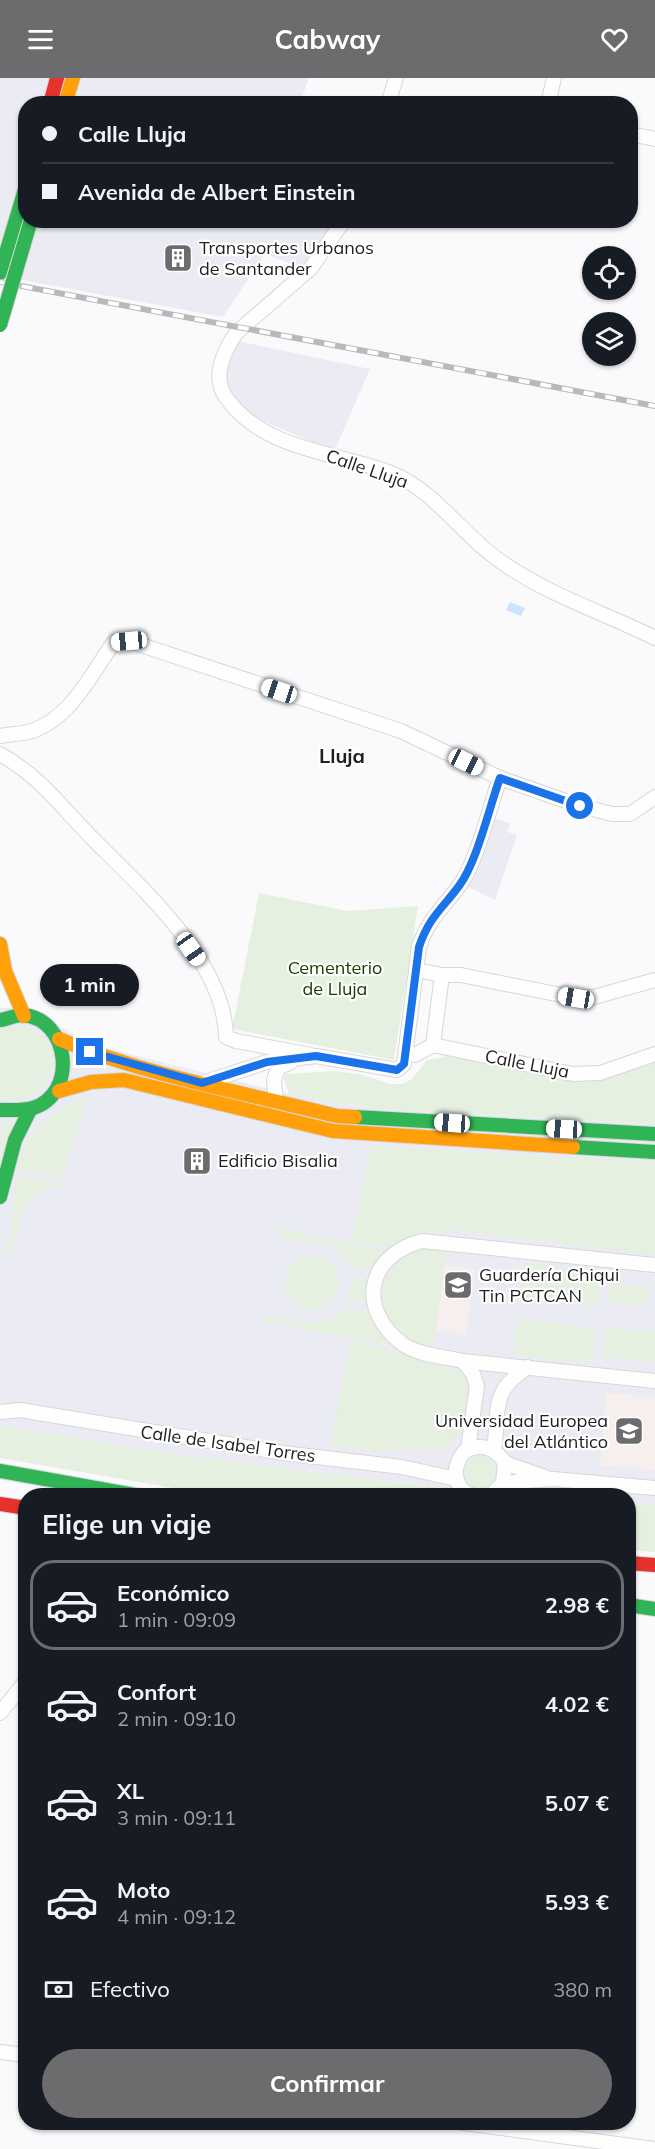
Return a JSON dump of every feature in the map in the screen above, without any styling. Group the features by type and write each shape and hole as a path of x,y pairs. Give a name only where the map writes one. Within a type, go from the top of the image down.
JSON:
{"main road":[{"path":"52,96 57,78"},
{"path":"67,96 73,78"},
{"path":"0,273 18,213"},
{"path":"0,325 29,228"},
{"path":"0,944 5,971 24,1016"},
{"path":"0,1020 24,1016 46,1025 58,1039 66,1062 59,1091"},
{"path":"58,1039 90,1052 202,1083 337,1116 655,1134"},
{"path":"0,1110 30,1110 43,1104 59,1091 91,1082 124,1080 333,1131 655,1152"},
{"path":"0,1197 15,1140 30,1110"},
{"path":"0,1471 95,1488"},
{"path":"0,1504 18,1507"},
{"path":"636,1564 655,1565"},
{"path":"636,1600 655,1602"},
{"path":"636,1606 655,1609"}],"street":[{"path":"390,96 396,78"},
{"path":"550,96 554,78"},
{"path":"638,136 655,139"},
{"name":"Calle Lluja","path":"338,228 311,267 236,333 227,345 220,368 219,386 246,418 270,433 305,448 378,468 408,481 427,494 471,539 501,563 586,607 655,638"},
{"path":"0,736 33,731 48,722 80,693 114,642 129,641 401,731 500,778 580,806 612,814 630,814 655,797"},
{"name":"Calle Lluja","path":"0,754 41,781 92,838 154,899 177,927 219,998 226,1037 236,1041 292,1049 316,1056 397,1070 404,1064 406,1053 415,1055 433,1045 573,1074 600,1073 655,1054"},
{"path":"406,1053 424,933 444,902 459,886 469,868 500,778"},
{"path":"417,970 442,975 461,975 576,998 594,997 655,980"},
{"path":"433,1045 442,975"},
{"name":"Calle Lluja","path":"202,1083 267,1062 316,1056"},
{"name":"Calle Lluja","path":"276,1102 274,1080 278,1068 296,1060"},
{"path":"655,1265 422,1241 398,1250 378,1272 372,1292 375,1311 387,1330 406,1346 463,1360 655,1381"},
{"path":"463,1360 473,1374 477,1386 468,1449"},
{"path":"494,1450 498,1405 502,1389 510,1379 528,1367"},
{"name":"Calle de Isabel Torres","path":"0,1412 20,1410 283,1453 402,1467 456,1479"},
{"path":"461,1488 456,1479 458,1459 468,1449 483,1446 494,1450 505,1463 553,1479"},
{"path":"498,1488 503,1483 505,1463"},
{"path":"503,1483 553,1479 655,1488"},
{"path":"0,1713 18,1691"},
{"path":"0,2052 18,2054"},
{"path":"516,2130 655,2149"}],"shaded area":[{"path":"0,78 309,78 303,96 18,96 18,228 349,228 314,272 265,254 223,317 0,276"},
{"path":"237,341 370,369 334,452 255,417 236,401 224,382 225,369"},
{"path":"494,818 510,823 508,832 517,835 495,900 468,887"},
{"path":"23,1007 94,1045 289,1094 380,1109 655,1124 655,1505 636,1504 636,1488 443,1488 192,1457 0,1426 0,1008"},
{"name":"Guardería Chiqui Tin PCTCAN","path":"445,1265 475,1269 466,1334 436,1330"},
{"name":"Universidad Europea del Atlántico","path":"606,1393 655,1397 655,1470 600,1466"}],"green space":[{"name":"Cementerio de Lluja","path":"259,893 348,911 418,906 394,1060 232,1029"},
{"path":"13,1026 34,1031 47,1042 52,1057 51,1072 44,1086 33,1096 18,1100 0,1095 0,1030"},
{"path":"446,1054 575,1079 655,1060 655,1124 380,1109 289,1094 284,1080 285,1074 335,1071 363,1075 390,1084 403,1084 412,1079 427,1060 444,1057"},
{"path":"90,1095 61,1179 16,1170 27,1143 42,1123 63,1108"},
{"path":"2,1121 17,1122 9,1135 0,1161"},
{"path":"370,1146 655,1162 655,1255 442,1229 441,1237 394,1248 352,1240"},
{"path":"16,1175 67,1185 40,1193 25,1208 13,1254 2,1252 3,1244 7,1245 14,1212 10,1211"},
{"path":"276,1228 390,1251 375,1269 355,1269 333,1246 285,1239"},
{"path":"425,1247 447,1249 433,1348 411,1341 395,1330 385,1317 381,1302 383,1286 391,1271 405,1257"},
{"path":"312,1256 322,1258 331,1264 337,1273 339,1283 337,1293 331,1302 322,1308 312,1310 302,1308 293,1302 287,1293 285,1283 287,1273 293,1264 302,1258"},
{"path":"524,1263 594,1271 594,1275 602,1276 598,1305 521,1296"},
{"path":"353,1279 373,1279 370,1304 358,1299 349,1300"},
{"path":"610,1283 649,1286 646,1307 608,1303"},
{"path":"357,1308 372,1317 394,1346 265,1321 266,1315 315,1323 327,1321"},
{"path":"518,1319 595,1328 592,1364 513,1355"},
{"path":"605,1328 655,1333 655,1362 602,1357"},
{"path":"350,1341 424,1357 423,1363 441,1366 463,1375 467,1381 468,1400 463,1431 450,1444 438,1449 406,1448 385,1452 329,1445"},
{"path":"0,1426 192,1457 443,1488 174,1488 0,1458"},
{"path":"479,1456 492,1461 497,1474 492,1487 466,1487 461,1474 466,1461"},
{"path":"636,1504 655,1505 655,1552 636,1551"}],"water":[{"path":"510,602 525,608 521,616 506,610"}],"railway":[{"path":"0,282 655,406"}],"traffic: fast":[{"path":"0,273 18,213"},
{"path":"0,325 29,228"},
{"path":"0,1020 23,1015 39,1020 51,1029 59,1042 63,1058 62,1073 57,1088 47,1100 29,1109 0,1110"},
{"path":"0,1197 15,1140 30,1110"},
{"path":"355,1117 655,1134"},
{"path":"573,1147 655,1152"},
{"path":"0,1471 95,1488"},
{"path":"636,1606 655,1609"}],"traffic: slow":[{"path":"67,96 73,78"},
{"path":"0,944 5,971 24,1016"},
{"path":"59,1039 161,1074 337,1116 355,1117"},
{"path":"59,1091 91,1082 124,1080 333,1131 573,1147"}],"traffic: jam":[{"path":"52,96 57,78"},
{"path":"0,1504 18,1507"},
{"path":"636,1564 655,1565"}],"place":[{"name":"Transportes Urbanos de Santander","path":"178,258"},
{"name":"Edificio Bisalia","path":"197,1161"},
{"name":"Guardería Chiqui Tin PCTCAN","path":"458,1285"},
{"name":"Universidad Europea del Atlántico","path":"629,1431"}],"district":[{"name":"Lluja","path":"342,756"}],"route":[{"path":"90,1052 202,1083 267,1062 316,1056 397,1070 404,1064 406,1053 419,947 432,919 459,886 469,868 500,778 580,806"}]}
